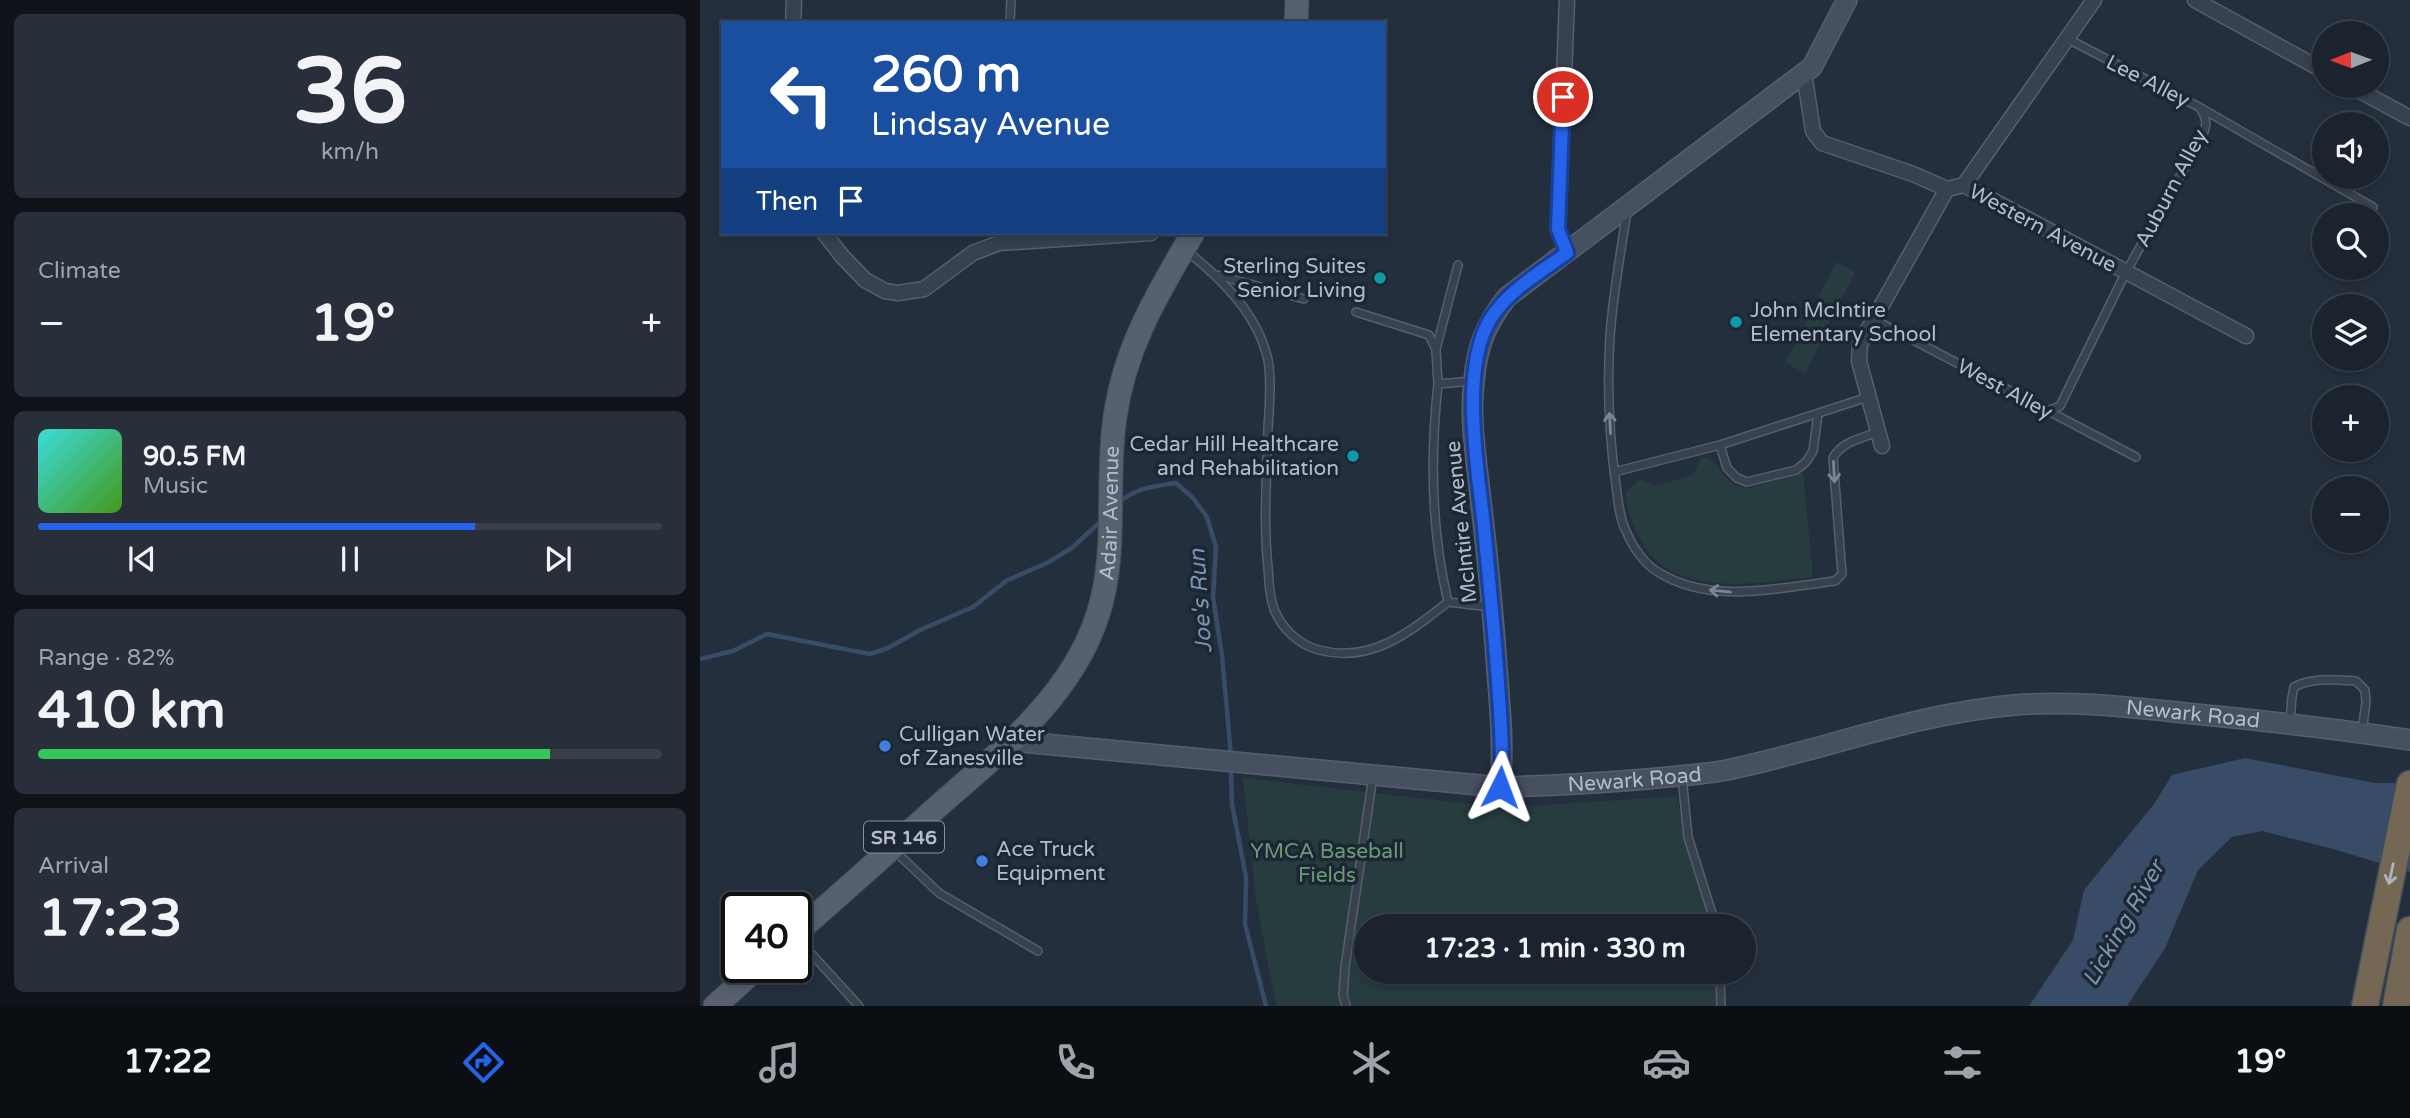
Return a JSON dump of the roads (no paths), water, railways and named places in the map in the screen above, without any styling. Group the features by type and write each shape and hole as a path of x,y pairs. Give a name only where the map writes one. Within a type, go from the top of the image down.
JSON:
{"highway":[{"path":"2365,1006 2410,783"},
{"path":"2396,1006 2410,930"}],"main road":[{"path":"1296,21 1297,0"},
{"name":"Adair Avenue","path":"1012,741 1072,670 1098,616 1108,562 1112,448 1122,382 1135,339 1148,309 1189,241"},
{"name":"SR 146","path":"812,920 1012,741"},
{"path":"715,1006 740,983"}],"street":[{"path":"793,21 794,0"},
{"path":"1567,0 1558,229 1567,253"},
{"name":"McIntire Avenue","path":"1500,787 1501,729 1492,607 1475,450 1474,381 1479,351 1490,320 1507,297 1812,67 1847,0"},
{"path":"1964,185 2094,0"},
{"path":"2195,0 2312,64"},
{"name":"Western Avenue","path":"1804,73 1813,131 1822,143 1913,174 1947,189 1964,185 2246,336"},
{"path":"2373,98 2410,118"},
{"path":"1880,439 1859,360 1860,344 1947,189"},
{"path":"826,235 865,280 885,291 898,293 924,289 973,253 999,243 1121,235"},
{"name":"Newark Road","path":"1012,741 1500,787 1556,786 1724,770 1929,719 2017,705 2102,705 2362,732 2410,740"}],"lane":[{"path":"1010,21 1011,0"},
{"name":"Lee Alley","path":"2067,39 2199,107 2366,203"},
{"name":"Auburn Alley","path":"2047,411 2060,406 2126,272 2202,137 2207,125 2206,116 2199,107"},
{"path":"1628,204 1610,334 1608,386 1614,472 1625,530 1634,547 1657,572 1691,586 1735,592 1835,581 1842,574 1833,458 1844,445 1880,439"},
{"path":"1189,241 1255,323 1268,361 1270,394 1264,533 1269,587 1274,608 1294,638 1312,648 1330,653 1363,652 1406,635 1448,602 1492,607"},
{"path":"1448,602 1435,527 1432,433 1437,384 1436,350 1458,265"},
{"path":"1217,275 1304,299"},
{"path":"1356,312 1429,335 1436,350"},
{"name":"West Alley","path":"1875,320 2136,457"},
{"path":"1437,384 1474,381"},
{"path":"1614,472 1720,445 1869,397"},
{"path":"1720,445 1727,468 1737,478 1747,482 1796,470 1806,462 1813,451 1818,414"},
{"path":"2290,724 2294,687 2304,682 2356,681 2365,690 2362,732"},
{"path":"1346,1006 1343,995 1345,967 1373,776"},
{"path":"1682,776 1688,837 1712,914"},
{"path":"892,848 939,893 1038,951"},
{"path":"812,953 859,1006"},
{"path":"1720,984 1721,1006"}],"water":[{"name":"Licking River","path":"2245,758 2375,783 2410,783 2410,872 2262,831 2232,837 2198,870 2165,948 2127,1006 2029,1006 2073,940 2084,890 2154,804 2172,775"}],"waterway":[{"name":"Joe's Run","path":"1118,504 1138,491 1176,483 1193,498 1207,517 1216,547 1213,597 1222,655 1231,756"},
{"name":"Joe's Run","path":"700,659 733,651 767,634 870,654 888,648 920,630 973,607 1006,581 1049,562 1073,547 1102,520"},
{"name":"Joe's Run","path":"1231,769 1232,804 1246,877 1245,924 1266,1006"}],"place":[{"name":"Sterling Suites Senior Living","path":"1380,278"},
{"name":"John McIntire Elementary School","path":"1736,322"},
{"name":"Cedar Hill Healthcare and Rehabilitation","path":"1353,456"},
{"name":"Culligan Water of Zanesville","path":"885,746"},
{"name":"Ace Truck Equipment","path":"982,861"}],"park label":[{"name":"YMCA Baseball Fields","path":"1327,863"}]}
